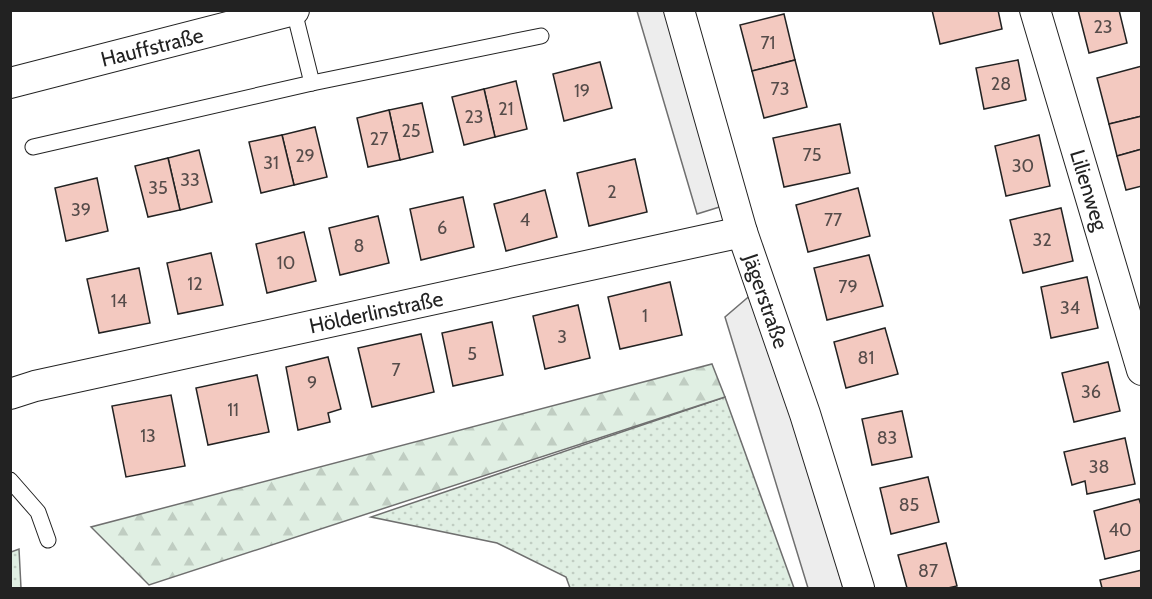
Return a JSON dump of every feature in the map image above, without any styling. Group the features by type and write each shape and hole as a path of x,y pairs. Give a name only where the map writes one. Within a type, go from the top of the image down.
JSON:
{"street":[{"name":"Jägerstraße","path":"679,10 742,232 805,414 859,588"},
{"name":"Lilienweg","path":"1035,10 1142,370"},
{"name":"Hauffstraße","path":"10,83 294,11"},
{"name":"Hölderlinstraße","path":"10,394 35,386 742,232"}],"lane":[{"name":"Hauffstraße","path":"294,11 312,82"},
{"path":"33,147 312,82 541,36"},
{"path":"10,480 38,512 48,540"}],"green space":[{"path":"712,364 725,397 149,585 91,527"},
{"path":"725,397 794,588 570,588 566,577 497,543 371,517"},
{"path":"19,549 21,588 11,588 11,552"}],"shaded area":[{"path":"637,11 670,11 726,205 697,214"},
{"path":"760,287 843,588 808,588 725,317"}],"building":[{"path":"932,10 998,10 1002,29 940,44"},
{"path":"1078,10 1119,10 1127,43 1089,53"},
{"path":"784,14 795,60 752,71 740,25"},
{"path":"795,60 807,107 764,118 752,71"},
{"path":"1018,60 1026,100 984,109 976,68"},
{"path":"600,62 612,108 564,121 553,74"},
{"path":"1142,66 1142,116 1109,124 1097,78"},
{"path":"516,81 527,129 495,137 484,89"},
{"path":"484,89 495,137 464,145 452,97"},
{"path":"422,103 433,152 400,160 389,110"},
{"path":"389,110 400,160 368,167 357,118"},
{"path":"1142,116 1142,149 1117,156 1109,124"},
{"path":"840,124 850,173 784,187 773,138"},
{"path":"315,127 327,177 294,185 282,135"},
{"path":"282,135 294,185 261,193 249,142"},
{"path":"1039,135 1050,186 1006,196 995,146"},
{"path":"1142,149 1142,186 1126,190 1117,156"},
{"path":"199,150 212,202 180,210 168,158"},
{"path":"168,158 180,210 148,217 135,166"},
{"path":"635,159 647,212 589,226 577,173"},
{"path":"97,178 108,231 66,241 55,188"},
{"path":"858,188 870,236 808,252 796,205"},
{"path":"545,190 557,237 506,251 494,204"},
{"path":"463,197 474,247 421,260 410,209"},
{"path":"1061,208 1073,261 1023,273 1010,220"},
{"path":"378,216 389,263 340,275 329,228"},
{"path":"304,232 316,281 267,293 256,244"},
{"path":"211,253 223,305 178,314 167,263"},
{"path":"869,255 883,306 827,320 814,268"},
{"path":"139,268 150,323 99,333 87,279"},
{"path":"1087,277 1098,328 1051,338 1041,287"},
{"path":"670,282 682,335 620,349 608,297"},
{"path":"578,305 590,358 545,369 533,316"},
{"path":"492,322 503,375 453,386 442,333"},
{"path":"885,328 898,374 846,388 834,342"},
{"path":"421,334 434,392 372,407 358,348"},
{"path":"328,357 341,409 328,413 330,422 298,430 286,367"},
{"path":"1108,362 1120,411 1074,422 1062,373"},
{"path":"257,375 269,432 208,445 196,388"},
{"path":"171,395 185,466 126,477 112,406"},
{"path":"902,411 912,457 872,465 862,419"},
{"path":"1125,438 1135,484 1087,494 1085,481 1072,485 1064,452"},
{"path":"928,477 939,522 891,534 880,488"},
{"path":"1139,499 1142,508 1142,550 1105,559 1094,511"},
{"path":"946,543 957,586 907,588 898,555"},
{"path":"1142,570 1142,588 1102,588 1100,580"}]}
